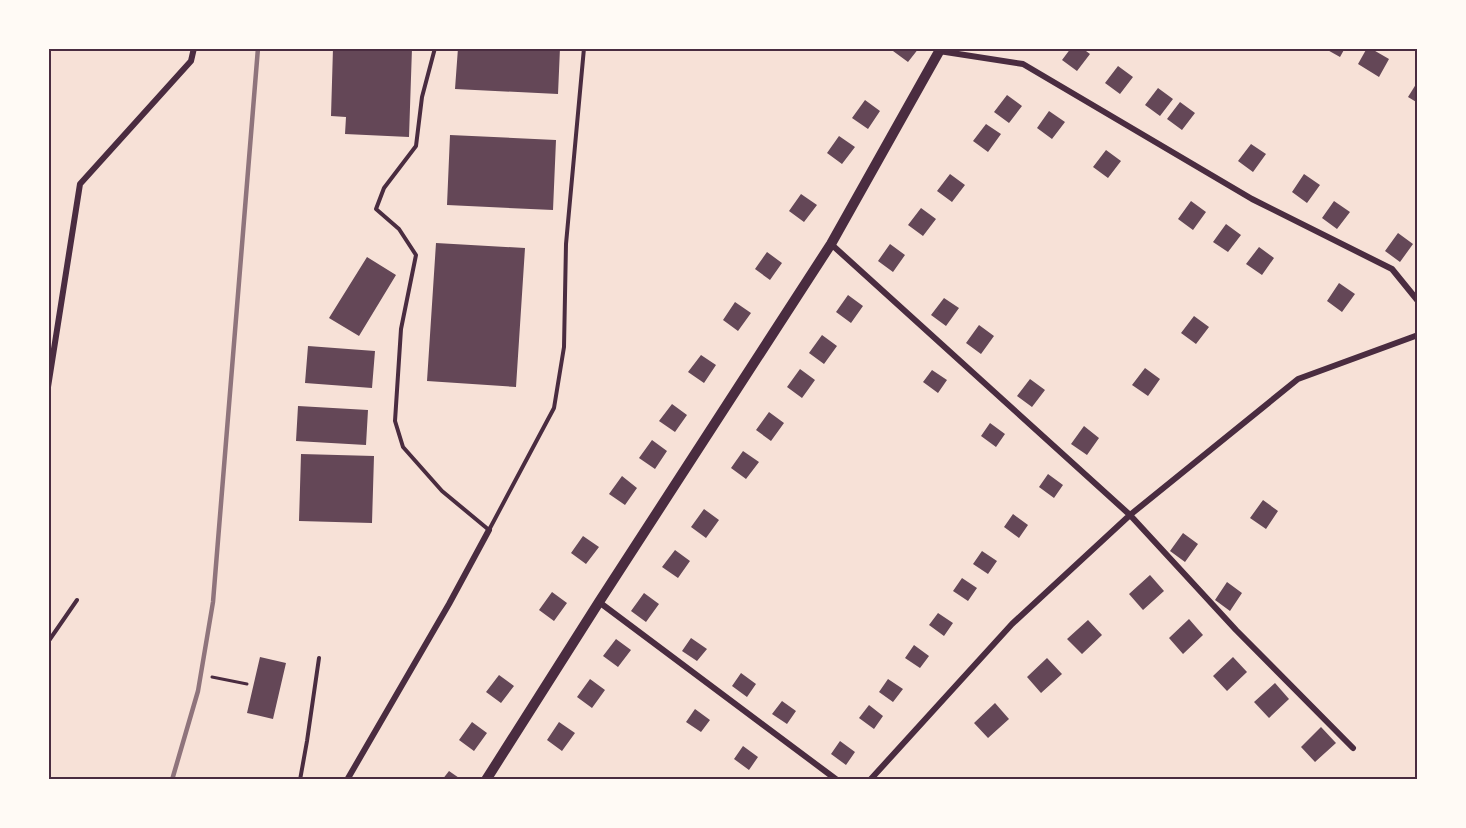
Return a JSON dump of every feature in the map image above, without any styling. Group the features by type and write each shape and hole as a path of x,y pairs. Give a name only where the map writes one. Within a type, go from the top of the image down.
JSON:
{"main road":[{"path":"486,780 831,244 940,50"}],"street":[{"path":"189,48 191,61"},
{"path":"48,387 80,184 191,61 194,48"},
{"path":"940,50 1023,64 1252,199 1392,269 1418,301"},
{"path":"831,244 1130,515 1236,630 1353,748"},
{"path":"870,780 1012,624 1130,515 1298,379 1418,335"},
{"path":"347,780 489,530"},
{"path":"599,602 837,780"}],"lane":[{"path":"435,48 422,97 416,146 384,188 376,209 399,229 416,255 401,329 395,421 403,447 441,491 489,530 554,408 564,347 566,244 584,48"},
{"path":"48,642 76,600"},
{"path":"300,780 319,657"}],"path":[{"path":"212,677 247,684"}],"building":[{"path":"333,48 412,48 409,137 345,134 346,117 331,116"},
{"path":"458,48 560,48 558,94 455,89"},
{"path":"896,48 919,48 908,62 893,51"},
{"path":"1071,48 1082,48 1090,54 1077,71 1062,60"},
{"path":"1324,48 1345,48 1340,57"},
{"path":"1367,48 1389,59 1379,77 1358,64"},
{"path":"1118,66 1133,77 1120,94 1105,83"},
{"path":"1418,81 1418,103 1408,97"},
{"path":"1158,88 1173,99 1160,116 1145,105"},
{"path":"1007,95 1022,106 1009,123 994,112"},
{"path":"865,100 880,111 868,129 852,118"},
{"path":"1180,102 1195,113 1182,130 1167,119"},
{"path":"1049,111 1065,122 1052,139 1037,128"},
{"path":"986,124 1001,134 988,152 973,141"},
{"path":"450,135 556,140 553,210 447,205"},
{"path":"839,136 855,147 842,164 827,153"},
{"path":"1251,144 1266,154 1253,172 1238,161"},
{"path":"1106,150 1121,161 1108,178 1093,167"},
{"path":"950,174 965,185 952,202 937,191"},
{"path":"1304,174 1320,185 1307,203 1292,192"},
{"path":"801,194 817,205 804,222 789,211"},
{"path":"1191,201 1206,212 1193,230 1178,219"},
{"path":"1334,201 1350,212 1337,229 1322,218"},
{"path":"921,208 936,219 923,236 908,225"},
{"path":"1226,224 1241,235 1228,252 1213,242"},
{"path":"1398,233 1413,244 1400,262 1385,251"},
{"path":"436,243 525,248 516,387 427,381"},
{"path":"890,244 905,255 893,272 878,261"},
{"path":"1259,247 1274,258 1262,275 1246,264"},
{"path":"767,252 782,263 770,280 755,269"},
{"path":"367,257 396,275 359,336 329,318"},
{"path":"1339,283 1355,294 1342,312 1327,301"},
{"path":"848,295 863,306 851,323 836,312"},
{"path":"944,298 959,308 946,326 931,315"},
{"path":"735,302 751,313 738,331 723,320"},
{"path":"1194,316 1209,327 1196,344 1181,333"},
{"path":"979,325 994,336 981,354 966,343"},
{"path":"822,335 837,346 824,364 809,353"},
{"path":"308,346 375,351 372,388 305,383"},
{"path":"701,355 716,365 704,383 688,372"},
{"path":"1145,368 1160,379 1148,396 1132,385"},
{"path":"800,369 815,380 802,398 787,387"},
{"path":"932,370 947,380 938,393 923,382"},
{"path":"1030,379 1045,390 1032,407 1017,396"},
{"path":"672,404 687,415 675,432 659,421"},
{"path":"298,406 368,410 366,445 296,441"},
{"path":"769,412 784,423 771,441 756,430"},
{"path":"990,423 1005,434 996,447 981,436"},
{"path":"1084,426 1099,438 1087,455 1071,444"},
{"path":"652,440 667,451 655,469 639,458"},
{"path":"743,451 759,462 746,479 731,468"},
{"path":"301,454 374,456 372,523 299,521"},
{"path":"1048,474 1063,485 1054,498 1039,487"},
{"path":"622,476 637,488 625,505 609,494"},
{"path":"1263,500 1278,511 1266,529 1250,518"},
{"path":"704,509 719,520 706,538 691,527"},
{"path":"1013,514 1028,525 1019,538 1004,527"},
{"path":"1183,533 1198,544 1185,562 1170,551"},
{"path":"583,536 599,547 586,564 571,553"},
{"path":"675,550 690,561 678,578 662,567"},
{"path":"982,551 997,561 988,574 973,564"},
{"path":"1150,575 1164,591 1143,610 1129,594"},
{"path":"962,578 977,588 968,601 953,591"},
{"path":"1227,582 1242,593 1230,611 1215,600"},
{"path":"552,592 567,603 554,621 539,610"},
{"path":"644,593 659,604 646,622 631,611"},
{"path":"938,613 953,623 944,636 929,625"},
{"path":"1189,619 1203,635 1183,654 1169,638"},
{"path":"1088,620 1102,635 1082,654 1067,639"},
{"path":"691,638 707,649 697,661 682,651"},
{"path":"616,639 631,650 618,667 603,656"},
{"path":"914,645 929,656 920,668 905,658"},
{"path":"260,657 286,663 273,719 247,713"},
{"path":"1233,657 1247,672 1227,691 1213,676"},
{"path":"1047,658 1062,674 1041,693 1027,677"},
{"path":"741,673 756,684 747,697 732,686"},
{"path":"499,675 514,686 501,703 486,692"},
{"path":"590,679 605,690 592,708 577,697"},
{"path":"888,679 903,689 893,702 879,692"},
{"path":"1275,683 1289,699 1269,718 1254,702"},
{"path":"782,701 796,711 787,724 772,714"},
{"path":"995,703 1009,719 988,738 974,723"},
{"path":"869,705 883,716 874,729 859,718"},
{"path":"695,709 710,720 701,732 686,722"},
{"path":"472,722 487,733 474,751 459,740"},
{"path":"559,722 575,733 562,751 547,740"},
{"path":"1321,727 1336,743 1315,762 1301,747"},
{"path":"840,741 855,752 846,765 831,754"},
{"path":"743,746 758,757 749,770 734,759"},
{"path":"449,771 462,780 442,780"}],"railway":[{"path":"172,780 198,691 213,602 258,48"}]}
